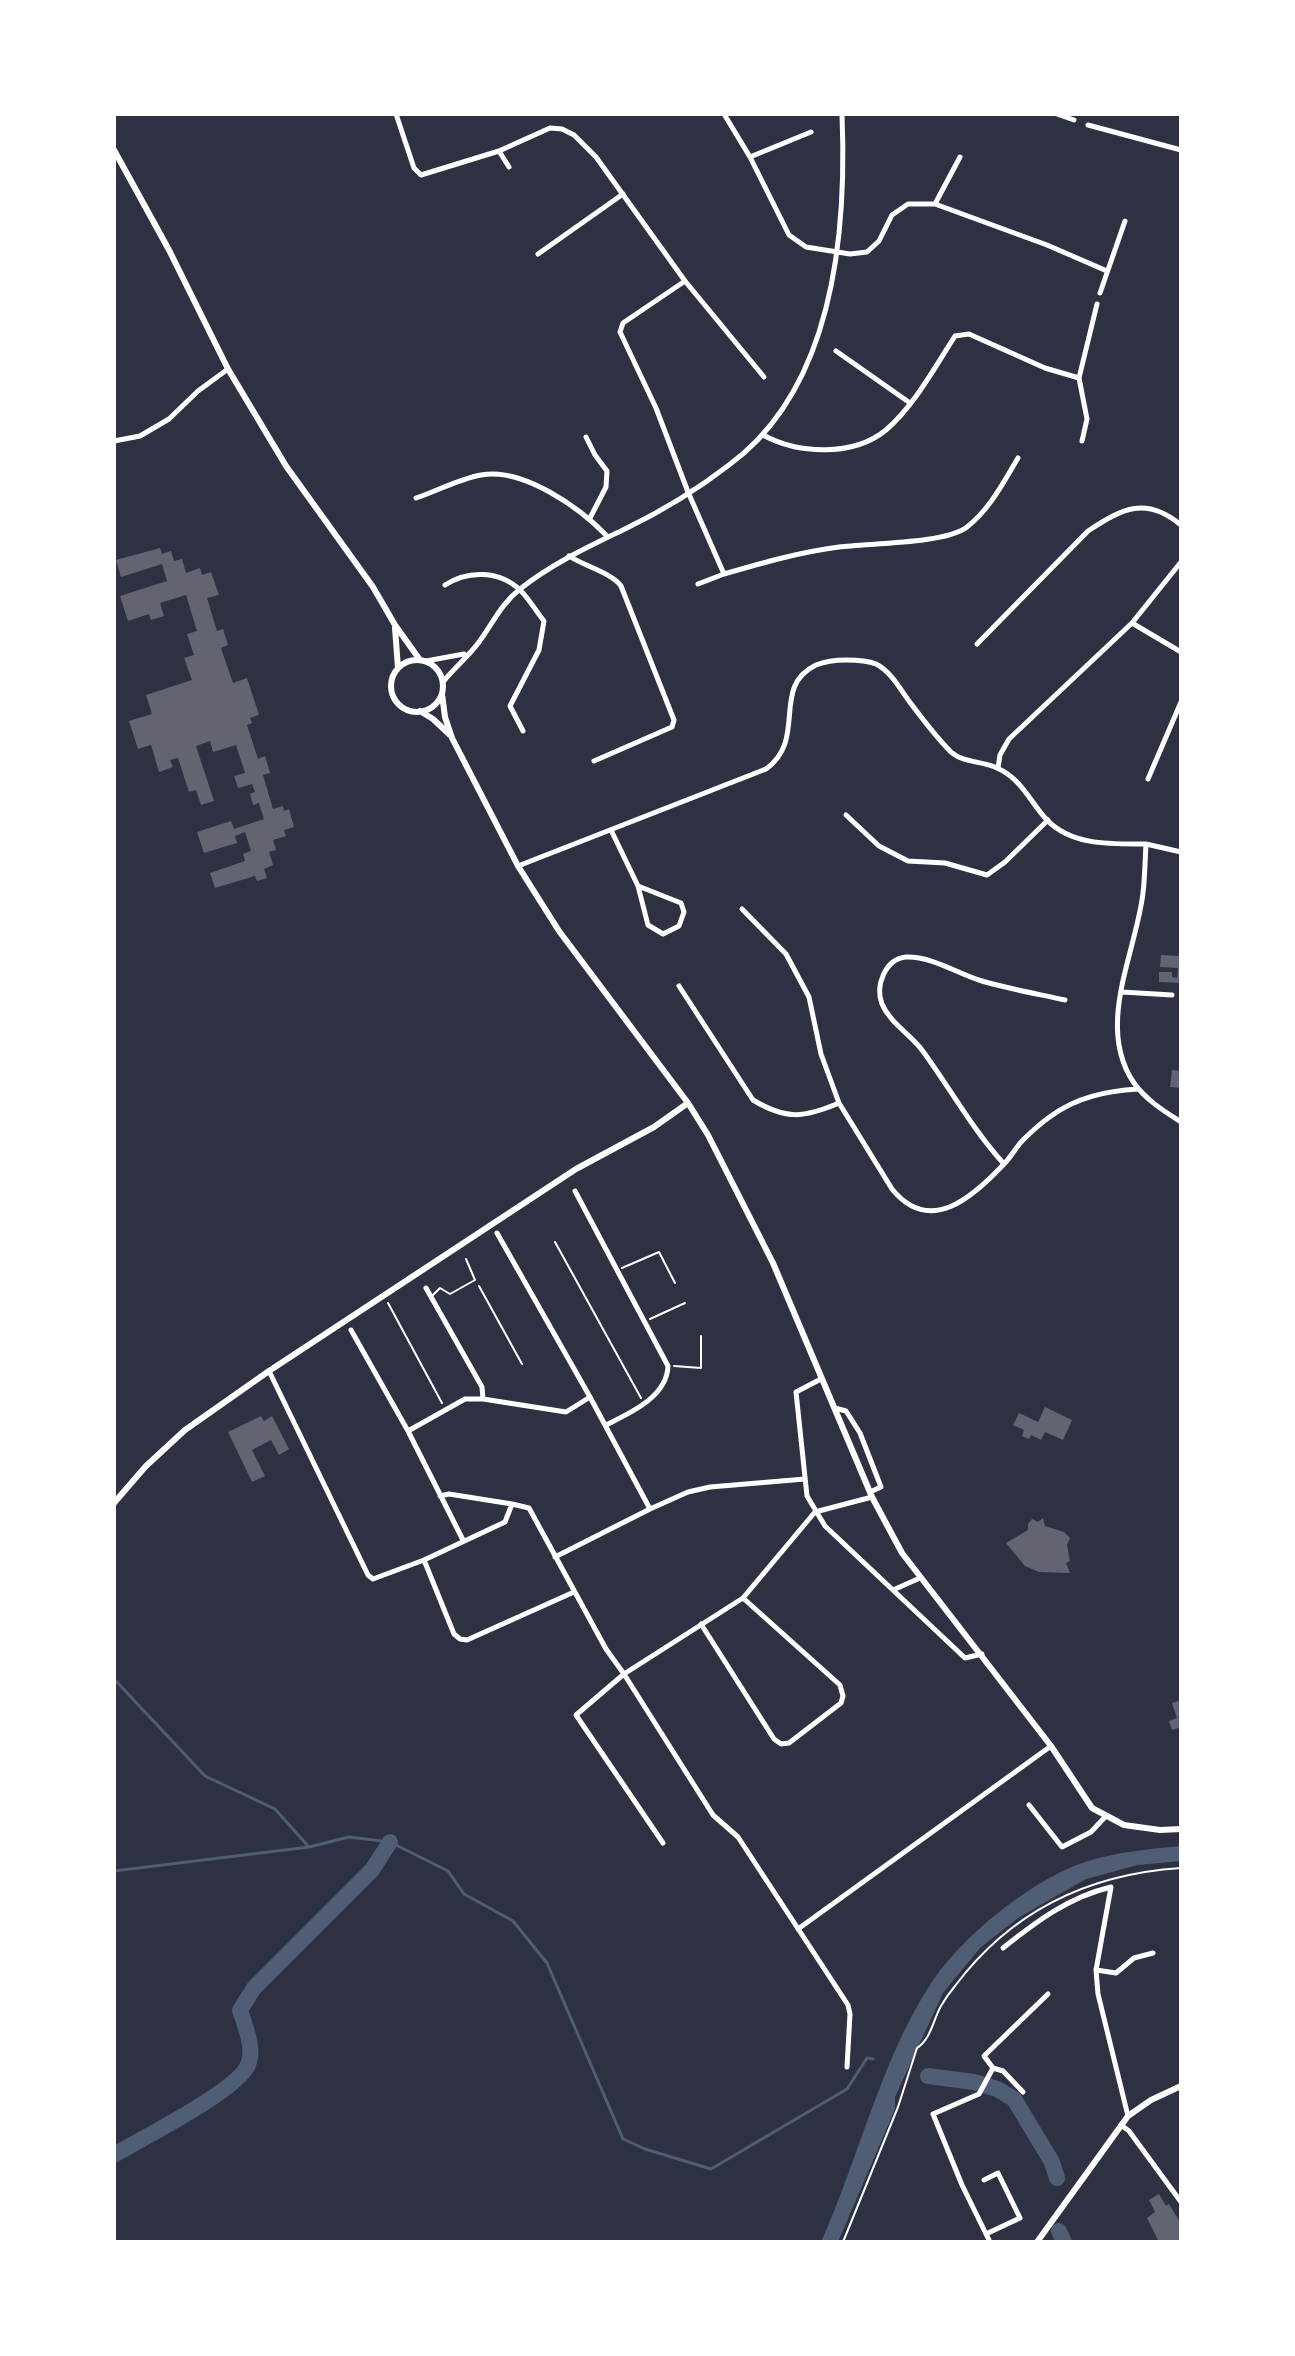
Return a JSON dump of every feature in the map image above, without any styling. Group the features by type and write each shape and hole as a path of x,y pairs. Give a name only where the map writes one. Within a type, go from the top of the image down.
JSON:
{"street":[{"path":"396,114 414,168 421,175 499,151 550,128 574,135 596,157 685,281 764,377"},
{"path":"724,114 750,157 789,235 806,247 837,253 867,252 879,241 892,215 908,204 935,204 1047,245 1107,271"},
{"path":"443,682 477,645 503,604 520,589 568,556 626,528 688,492 730,465 763,435 795,389 819,332 841,222 842,114"},
{"path":"1057,114 1074,120"},
{"path":"1088,125 1181,150"},
{"path":"750,157 811,132"},
{"path":"114,150 169,250 228,369 286,466 373,587 395,625 423,660 438,669 443,682 445,717 452,738 518,866 559,931 688,1103 708,1135 773,1263 889,1531 920,1578 1051,1746 1092,1808 1136,1828 1181,1829"},
{"path":"499,151 509,167"},
{"path":"935,204 960,157"},
{"path":"538,254 623,194"},
{"path":"1100,293 1125,221"},
{"path":"685,281 623,323 620,332 656,408 724,574"},
{"path":"1082,441 1087,419 1079,378 1097,304"},
{"path":"763,435 806,450 850,445 885,430 910,403 955,336 969,334 1045,368 1079,378"},
{"path":"836,351 910,403"},
{"path":"114,441 140,436 169,419 198,391 228,369"},
{"path":"586,437 607,471 606,487 590,518"},
{"path":"698,584 770,561 837,547 933,538 964,530 990,506 1018,458"},
{"path":"416,498 482,475 508,475 554,495 590,518 607,536"},
{"path":"977,644 1088,531 1108,518 1127,510 1147,507 1165,512 1181,525"},
{"path":"568,556 615,578 621,586 674,720 672,727 594,761"},
{"path":"998,768 1000,755 1009,739 1132,623 1181,562"},
{"path":"445,585 476,573 504,580 520,589 544,621 539,650 510,706 523,731"},
{"path":"1132,623 1181,652"},
{"path":"395,625 398,668"},
{"path":"452,738 433,719 420,711 403,707 395,698 392,680 398,668 407,662 467,654"},
{"path":"518,866 766,769 787,744 792,692 796,683 803,673 831,660 864,661 878,665 889,674 954,755 998,768 1025,788 1048,820 1063,833 1092,842 1146,844 1181,852"},
{"path":"420,711 436,704 442,694"},
{"path":"1148,779 1181,702"},
{"path":"846,815 879,846 908,861 945,863 987,875 1048,820"},
{"path":"611,830 638,886 648,925 663,934 679,926 684,912 681,903 638,886"},
{"path":"1146,844 1143,894 1117,1022 1120,1049 1125,1066 1139,1089 1158,1107 1181,1122"},
{"path":"742,909 786,954 809,997 821,1054 839,1103 892,1189 899,1198 913,1206 933,1211 949,1209 961,1203 1004,1164 1021,1141 1053,1114 1109,1091 1139,1089"},
{"path":"1004,1164 922,1051 891,1019 882,1004 879,989 883,977 890,963 905,957 941,965 980,980 1065,1000"},
{"path":"679,986 753,1100 769,1110 791,1116 815,1113 839,1103"},
{"path":"1122,992 1172,995"},
{"path":"114,1503 146,1466 185,1430 269,1371 576,1169 654,1127 688,1103"},
{"path":"575,1191 668,1366 666,1377 644,1406 606,1425"},
{"path":"497,1233 650,1509"},
{"path":"426,1288 482,1387 483,1399"},
{"path":"351,1330 408,1431 463,1540"},
{"path":"269,1371 368,1575 373,1579 424,1560 505,1522 512,1504"},
{"path":"821,1379 796,1392 807,1496 815,1512 825,1526 965,1658 982,1654"},
{"path":"408,1431 465,1399 566,1412 590,1397"},
{"path":"663,1843 576,1715 624,1674 743,1598 815,1512 871,1494 881,1487 860,1433 846,1411 834,1408"},
{"path":"555,1557 688,1492 710,1487 805,1479"},
{"path":"440,1496 449,1494 529,1508 606,1649 713,1815 738,1837 848,2005 847,2067"},
{"path":"424,1560 454,1634 460,1639 467,1640 574,1592"},
{"path":"893,1590 920,1578"},
{"path":"701,1624 774,1739 781,1744 789,1743 841,1703 840,1685 743,1598"},
{"path":"798,1929 1051,1746"},
{"path":"1029,1805 1062,1847 1091,1832 1106,1816"},
{"path":"1003,1948 1043,1917 1086,1893 1111,1887 1096,1970 1098,1994 1128,2116"},
{"path":"1096,1970 1116,1973 1134,1958 1153,1953"},
{"path":"1023,2092 1003,2071 993,2068 984,2056 1048,1994"},
{"path":"990,2242 933,2114 979,2094 993,2068"},
{"path":"1037,2242 1128,2116 1151,2100 1181,2086"},
{"path":"1121,2125 1129,2131 1181,2202"},
{"path":"984,2180 998,2173 1020,2218 986,2234"}],"lane":[{"path":"431,1297 440,1288 450,1294 475,1280 466,1259"}],"path":[{"path":"555,1242 644,1406"},
{"path":"618,1270 659,1252 675,1283"},
{"path":"479,1286 522,1364"},
{"path":"388,1302 443,1404"},
{"path":"646,1322 685,1303"},
{"path":"668,1366 701,1368 701,1336"},
{"path":"843,2242 893,2120 917,2048"}],"water":[{"path":"1181,1846 1181,1861 1138,1865 1086,1879 1018,1918 980,1948 943,1993 895,2097 895,2109 838,2242 821,2242 898,2045 930,1985 960,1948 1020,1896 1064,1870 1109,1856"}],"building":[{"path":"160,548 162,554 171,551 174,561 182,559 186,573 200,568 202,575 211,572 219,595 207,598 217,631 223,629 228,645 221,648 233,683 247,678 259,715 250,718 252,723 247,725 258,759 265,756 270,773 263,775 273,809 283,806 284,811 289,809 294,827 284,830 286,836 273,840 276,850 269,852 273,865 264,869 267,878 257,881 255,876 215,888 210,873 245,861 243,854 251,851 245,832 235,836 237,843 204,853 197,832 231,821 234,829 264,819 259,803 253,805 250,794 255,792 252,784 238,788 234,776 245,773 236,745 213,752 210,741 196,746 214,801 201,805 196,790 189,792 178,758 170,760 173,767 159,772 151,745 138,749 129,721 152,714 146,695 192,680 184,658 194,655 187,634 197,631 186,595 160,603 164,616 151,620 149,614 128,621 120,596 167,581 162,564 121,577 116,560"},
{"path":"1161,955 1181,956 1181,983 1159,982 1159,972 1172,972 1172,977 1177,978 1178,968 1160,967"},
{"path":"1172,1070 1181,1071 1181,1088 1170,1087"},
{"path":"1045,1407 1072,1420 1063,1440 1045,1432 1041,1440 1031,1435 1029,1439 1022,1436 1024,1430 1013,1425 1019,1413 1038,1422"},
{"path":"261,1416 264,1421 272,1416 289,1449 279,1455 271,1440 252,1450 265,1476 252,1482 228,1432"},
{"path":"1043,1518 1045,1526 1064,1532 1070,1538 1067,1545 1070,1561 1066,1563 1070,1573 1039,1572 1025,1566 1006,1543 1028,1530 1032,1519 1038,1522"},
{"path":"1181,1700 1181,1727 1172,1730 1169,1721 1177,1718 1172,1703"},
{"path":"1159,2194 1181,2224 1181,2242 1154,2242 1158,2240 1147,2218 1155,2212 1149,2200"}],"waterway":[{"path":"114,1679 205,1776 275,1809 308,1846"},
{"path":"114,1871 309,1847 349,1837 390,1842 448,1871 464,1894 513,1921 547,1963 623,2139 711,2169 847,2089 867,2058 873,2059"},
{"path":"114,2155 208,2100 240,2076 250,2058 240,2010 254,1988 372,1870 390,1842"},
{"path":"928,2076 974,2082 997,2089 1014,2099 1052,2162 1057,2178"},
{"path":"1059,2231 1064,2242"}]}
